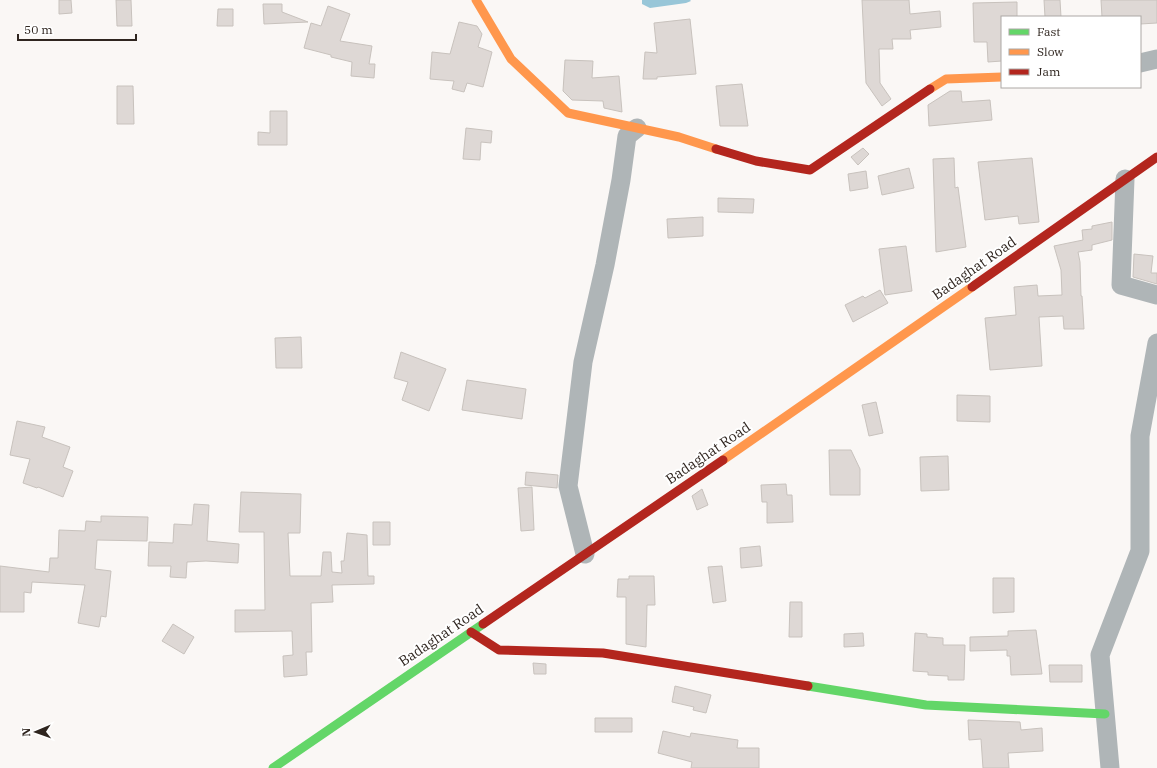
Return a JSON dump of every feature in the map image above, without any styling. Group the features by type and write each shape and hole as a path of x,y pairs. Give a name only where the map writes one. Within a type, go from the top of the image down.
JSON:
{"street":[{"path":"476,0 511,59 568,113 679,137 756,161 810,170 903,106 946,79 1001,77"},
{"path":"1141,63 1157,59"},
{"path":"585,554 568,486 583,362 605,265 621,180 627,136 637,128"},
{"name":"Badaghat Road","path":"272,768 803,405 1157,157"},
{"path":"1125,179 1121,285 1157,296"},
{"path":"1110,768 1100,655 1140,551 1140,436 1157,343"},
{"path":"471,632 499,650 603,653 926,705 1105,714"}],"water":[{"path":"642,0 691,1 650,8 642,4"}],"building":[{"path":"59,0 71,0 72,13 59,14"},
{"path":"116,0 131,0 132,26 117,26"},
{"path":"862,0 909,0 910,14 940,11 941,27 910,30 911,39 892,39 893,49 879,49 880,83 891,99 882,106 866,83"},
{"path":"1044,0 1060,0 1061,16 1045,16"},
{"path":"1101,0 1157,0 1157,23 1141,24 1141,16 1102,16"},
{"path":"1017,2 1017,16 1001,16 1001,61 988,62 987,42 974,42 973,3"},
{"path":"263,4 282,4 282,12 308,22 264,24"},
{"path":"328,6 350,14 340,41 372,46 369,64 375,64 374,78 351,76 352,62 304,48 311,23 321,26"},
{"path":"218,9 233,9 233,26 217,26"},
{"path":"690,19 696,74 657,77 657,79 643,79 645,52 657,53 654,23"},
{"path":"459,22 477,26 482,34 478,47 492,52 483,87 467,83 464,92 452,89 454,81 430,79 432,52 450,54"},
{"path":"565,60 593,61 592,78 619,76 622,112 604,108 603,101 572,100 563,91"},
{"path":"742,84 748,126 720,126 716,86"},
{"path":"117,86 133,86 134,124 117,124"},
{"path":"950,91 961,91 962,102 990,100 992,120 929,126 928,105"},
{"path":"270,111 287,111 287,145 258,145 258,132 270,133"},
{"path":"466,128 492,131 491,143 481,142 480,160 463,159"},
{"path":"863,148 869,154 858,165 851,157"},
{"path":"954,158 955,188 958,187 966,247 936,252 933,159"},
{"path":"1032,158 1039,222 1019,224 1018,216 985,220 978,162"},
{"path":"909,168 914,188 882,195 878,176"},
{"path":"866,171 868,188 850,191 848,174"},
{"path":"718,198 754,199 753,213 718,212"},
{"path":"703,217 703,236 668,238 667,219"},
{"path":"1112,222 1112,240 1092,245 1092,250 1078,252 1080,262 1084,329 1064,329 1063,316 1039,317 1042,366 990,370 985,318 1016,315 1014,287 1037,285 1038,296 1062,295 1061,270 1054,246 1083,240 1082,230 1092,229 1092,226"},
{"path":"906,246 912,291 885,295 879,249"},
{"path":"1134,254 1153,256 1151,273 1157,273 1157,284 1133,277"},
{"path":"880,290 888,303 853,322 845,305 863,296 865,298"},
{"path":"301,337 302,368 276,368 275,338"},
{"path":"401,352 446,369 429,411 402,400 408,382 394,378"},
{"path":"467,380 526,389 522,419 462,410"},
{"path":"957,395 990,396 990,422 957,421"},
{"path":"876,402 883,433 869,436 862,405"},
{"path":"17,421 45,427 42,437 70,447 63,467 73,471 63,497 23,483 30,459 10,455"},
{"path":"829,450 851,450 860,469 860,495 830,495"},
{"path":"948,456 949,490 921,491 920,457"},
{"path":"526,472 558,475 557,488 525,485"},
{"path":"786,484 787,495 792,495 793,522 767,523 767,502 762,502 761,485"},
{"path":"532,487 534,530 521,531 518,488"},
{"path":"702,489 708,505 697,510 692,496"},
{"path":"241,492 301,494 300,533 288,533 290,576 321,576 323,552 331,552 332,572 342,573 341,561 344,561 347,533 367,535 368,576 374,576 374,584 332,585 333,602 311,603 312,652 306,652 307,675 284,677 283,656 293,655 292,631 235,632 235,610 265,610 264,532 239,532"},
{"path":"194,504 209,505 207,541 239,544 238,563 206,561 187,562 186,578 170,577 171,566 148,566 149,542 173,543 174,524 192,525"},
{"path":"101,516 148,517 147,541 97,540 95,569 111,571 106,617 101,616 99,627 78,623 85,585 32,582 31,593 24,592 24,612 0,612 0,566 49,572 50,558 58,558 59,530 85,531 86,521 101,522"},
{"path":"373,522 390,522 390,545 373,545"},
{"path":"760,546 762,566 741,568 740,548"},
{"path":"722,566 726,601 713,603 708,567"},
{"path":"629,576 654,576 655,605 647,605 646,647 626,644 626,597 617,597 618,579 629,579"},
{"path":"993,578 1014,578 1014,612 993,613"},
{"path":"790,602 802,602 802,637 789,637"},
{"path":"173,624 194,637 184,654 162,641"},
{"path":"1036,630 1042,674 1011,675 1010,656 1007,656 1007,650 970,651 970,637 1008,636 1008,631"},
{"path":"863,633 864,646 844,647 844,634"},
{"path":"915,633 927,634 927,637 943,638 943,645 965,645 964,680 948,680 948,676 928,675 928,672 913,671"},
{"path":"533,663 546,664 546,674 534,674"},
{"path":"1049,665 1082,665 1082,682 1050,682"},
{"path":"675,686 711,695 706,713 693,710 694,707 672,702"},
{"path":"595,718 632,718 632,732 595,732"},
{"path":"968,720 1020,722 1021,730 1042,728 1043,751 1008,753 1009,768 983,768 981,739 969,740"},
{"path":"663,731 690,737 691,733 738,740 737,748 759,748 759,768 691,768 692,762 658,753"}],"traffic: fast":[{"path":"273,768 483,624"},
{"path":"808,686 926,705 1105,714"}],"traffic: slow":[{"path":"476,0 511,59 568,113 679,137 716,149"},
{"path":"930,89 946,79 1001,77"},
{"path":"723,460 972,287"}],"traffic: jam":[{"path":"716,149 756,161 810,170 930,89"},
{"path":"972,287 1157,157"},
{"path":"483,624 723,460"},
{"path":"471,632 499,650 603,653 808,686"}]}
